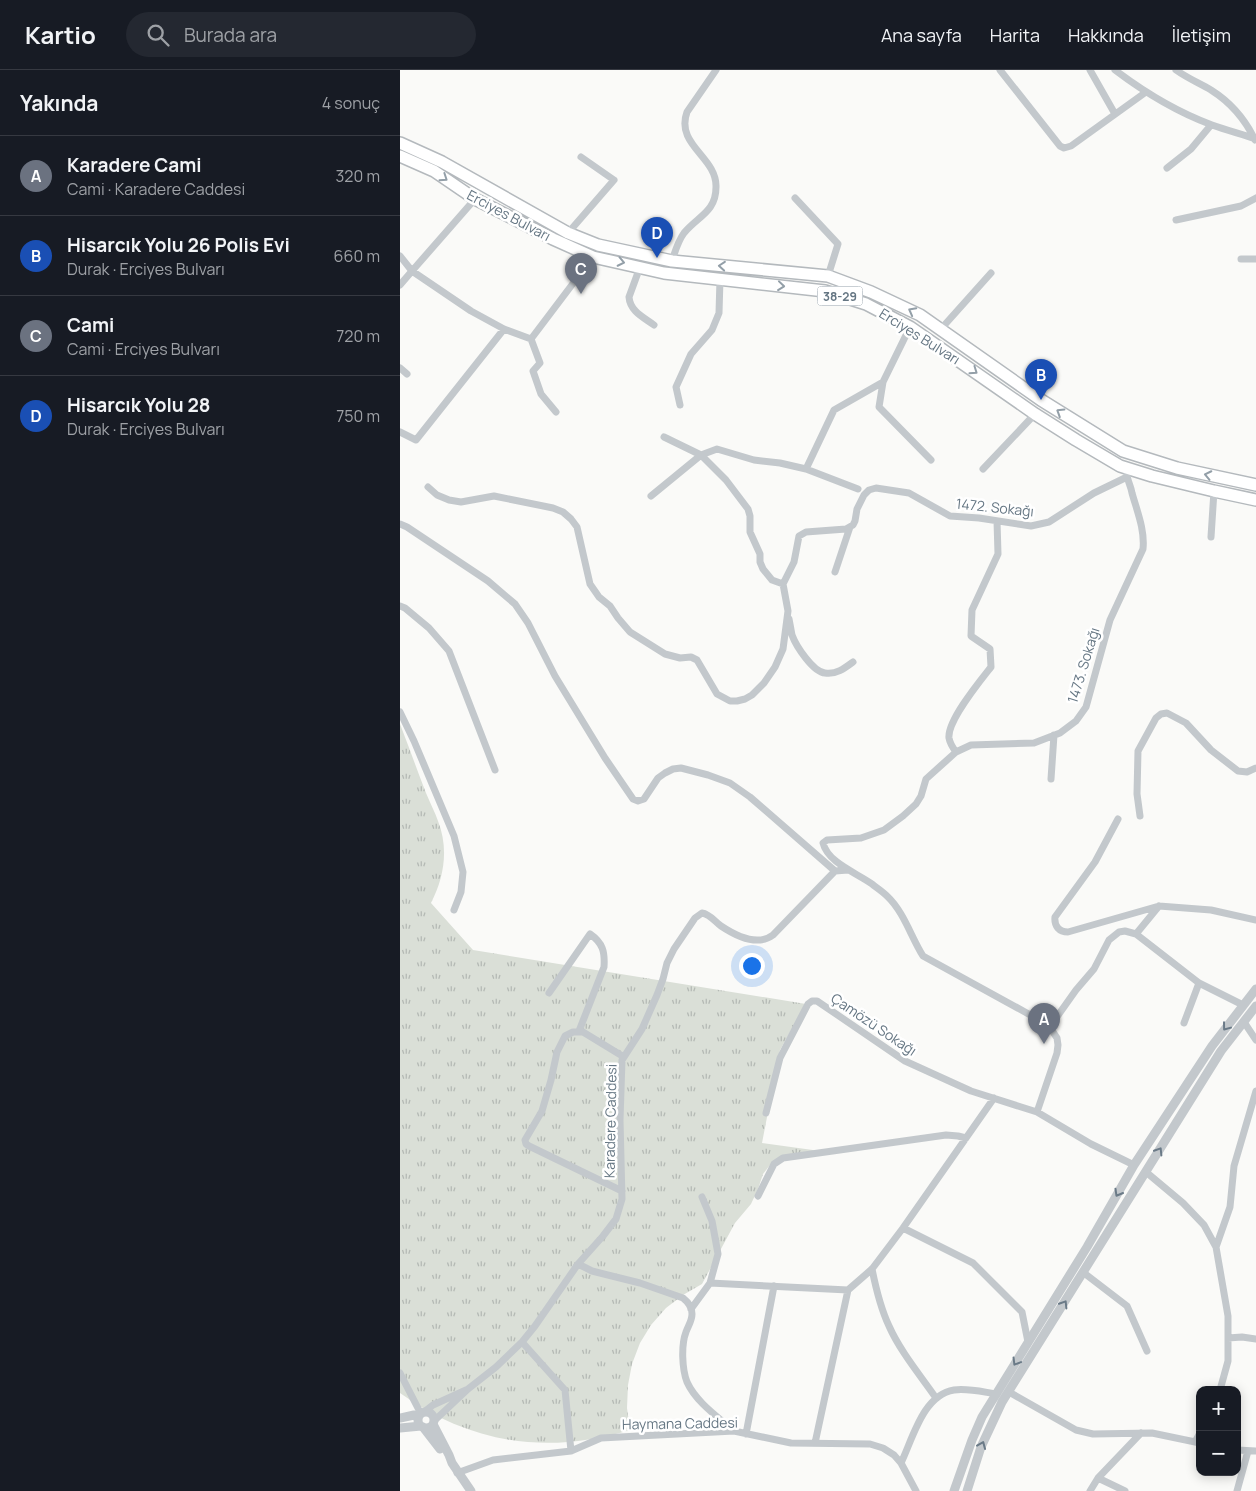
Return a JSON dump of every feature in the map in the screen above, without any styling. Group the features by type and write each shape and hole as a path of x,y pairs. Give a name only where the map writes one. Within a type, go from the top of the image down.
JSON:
{"highway":[{"name":"Erciyes Bulvarı","path":"400,143 442,162 568,233 598,245 672,261 828,276 871,292 913,311 1041,400 1123,451 1177,468 1256,485"},
{"name":"Erciyes Bulvarı","path":"400,156 434,171 475,199 553,239 593,256 664,273 825,291 866,304 910,327 1035,414 1120,466 1128,473 1152,476 1214,492 1256,500"}],"street":[{"path":"672,261 676,246 684,233 712,206 716,196 717,184 711,168 686,135 684,128 687,112 716,70"},
{"path":"1000,70 1062,147 1066,148 1146,92"},
{"path":"1090,70 1115,114"},
{"path":"1115,70 1146,92 1169,105 1211,125 1255,140"},
{"path":"1176,70 1228,102 1249,127 1255,140"},
{"path":"1167,168 1191,149 1211,125"},
{"path":"568,233 614,180 582,157"},
{"path":"795,198 838,244 828,276"},
{"path":"1176,220 1241,206 1256,198"},
{"path":"400,285 475,199"},
{"path":"400,256 412,271 471,310 504,329 531,339 540,363 534,371 541,394 556,412"},
{"path":"531,339 593,256"},
{"path":"1241,259 1256,259"},
{"path":"640,267 628,297 633,309 654,325"},
{"path":"940,330 992,273"},
{"path":"680,405 676,387 691,354 712,330 719,313 720,279"},
{"path":"910,327 883,382 879,407 931,460"},
{"path":"400,432 416,440 504,329"},
{"path":"400,368 407,374"},
{"path":"806,470 834,410 883,382"},
{"path":"983,469 1035,414"},
{"path":"664,437 701,455 726,480 748,509 750,532 760,554 760,562 763,569 772,580 783,584"},
{"path":"651,496 701,455 717,449 754,460 780,463 806,470 858,488"},
{"name":"1472. Sokağı","path":"835,572 850,527 855,521 857,509 864,494 869,490 876,488 909,493 950,516 979,518 1031,526 1049,522 1128,473"},
{"name":"1473. Sokağı","path":"848,870 828,854 824,845 826,840 861,838 884,830 916,804 921,796 926,779 956,752 970,745 1034,743 1060,733 1076,720 1086,707 1110,620 1143,549 1142,528 1128,473"},
{"path":"428,487 437,496 448,500 461,502 494,496 544,506 563,512 576,527 590,584 598,597 610,606 630,632 638,638 672,657 691,657 697,660 717,694 723,698 737,701 745,699 764,683 775,667 783,649 788,611"},
{"path":"1211,537 1214,492"},
{"path":"956,752 949,739 949,732 962,705 991,667 990,649 971,636 972,610 998,554 997,521"},
{"path":"400,524 488,581 515,604 528,622 555,676 605,758 633,799 638,801 644,799 658,778 672,769 681,768 708,775 730,783 750,797 834,870 848,870 870,883 888,897 904,920 923,956 1034,1017 1053,1032 1057,1038 1057,1053 1037,1112 1091,1144 1134,1165"},
{"path":"850,527 801,534 798,539 794,562 783,584 792,634 799,647 816,669 824,673 836,672 843,670 853,662"},
{"path":"400,606 429,628 449,651 495,770"},
{"path":"400,712 454,836 463,872 461,892 454,910"},
{"path":"1140,816 1136,794 1138,751 1156,718 1161,714 1167,714 1186,724 1211,750 1238,771 1247,772 1256,768"},
{"path":"1051,779 1054,735"},
{"path":"1118,819 1095,862 1055,917 1055,925 1060,931 1068,932 1159,906 1211,910 1256,920"},
{"name":"Karadere Caddesi","path":"468,1389 496,1367 522,1342 578,1264 616,1219 622,1199 620,1120 622,1060 642,1029 657,995 670,956 697,916 702,913 707,914 720,926 736,935 762,941 773,935 834,870"},
{"path":"1136,934 1159,906"},
{"path":"1049,1028 1076,990 1094,969 1110,940 1119,932 1125,931 1136,934 1199,983 1242,1005"},
{"path":"549,993 590,934 598,940 602,946 604,967 580,1031"},
{"path":"1184,1022 1199,983"},
{"path":"954,1491 982,1417 1087,1247 1134,1165 1212,1046 1256,989"},
{"name":"Çamözü Sokağı","path":"766,1112 783,1051 808,1004 817,1001 905,1061 971,1092 1037,1112"},
{"path":"967,1491 981,1447 1002,1402 1221,1051 1256,1006"},
{"path":"1244,1022 1256,1040"},
{"path":"622,1191 529,1146 526,1138 542,1111 557,1052 565,1036 573,1032 583,1032 624,1057"},
{"path":"1216,1247 1230,1207 1234,1166 1256,1091"},
{"path":"815,1443 848,1290 872,1269 994,1098"},
{"path":"758,1196 774,1164 783,1158 946,1135 966,1138"},
{"path":"1146,1172 1183,1203 1204,1225 1216,1247 1228,1316 1228,1361 1221,1386"},
{"path":"691,1309 710,1283 718,1254 712,1221 702,1197"},
{"path":"903,1228 973,1263 1007,1298 1020,1308 1028,1342"},
{"path":"578,1264 592,1271 640,1283 683,1298 688,1302 691,1309 691,1321 685,1334 682,1349 686,1380 694,1394 734,1432"},
{"path":"872,1269 879,1301 889,1327 936,1398"},
{"path":"1084,1272 1127,1306 1147,1351"},
{"path":"710,1283 848,1290"},
{"path":"746,1434 774,1286"},
{"path":"1228,1338 1242,1336 1256,1339"},
{"path":"522,1342 565,1390 571,1451"},
{"path":"400,1373 422,1414"},
{"path":"452,1463 444,1456 433,1438 418,1421 422,1414 433,1405 468,1389"},
{"path":"400,1428 429,1427 468,1389"},
{"path":"916,1491 901,1463 925,1410 936,1398 953,1390 997,1394"},
{"path":"1009,1392 1076,1430 1093,1434 1152,1433 1196,1442"},
{"path":"400,1418 432,1414 434,1423 452,1463 471,1491"},
{"name":"Haymana Caddesi","path":"457,1472 492,1460 571,1451 601,1438 734,1432 791,1443 870,1444 883,1448 894,1455 901,1463"},
{"path":"1090,1491 1098,1478 1141,1433"},
{"path":"1237,1491 1252,1451"},
{"path":"1098,1478 1125,1491"}],"green space":[{"path":"400,724 437,818 443,842 444,863 439,884 431,903 473,950 806,1004 780,1050 762,1143 820,1151 770,1165 763,1174 751,1204 735,1223 702,1284 666,1308 651,1325 640,1343 632,1364 628,1385 627,1408 630,1430 599,1438 569,1442 540,1443 510,1440 482,1434 454,1424 400,1393"}],"place":[{"name":"Hisarcık Yolu 28","path":"657,258"},
{"name":"Cami","path":"581,294"},
{"name":"Hisarcık Yolu 26 Polis Evi","path":"1041,400"},
{"name":"Karadere Cami","path":"1044,1044"}]}
